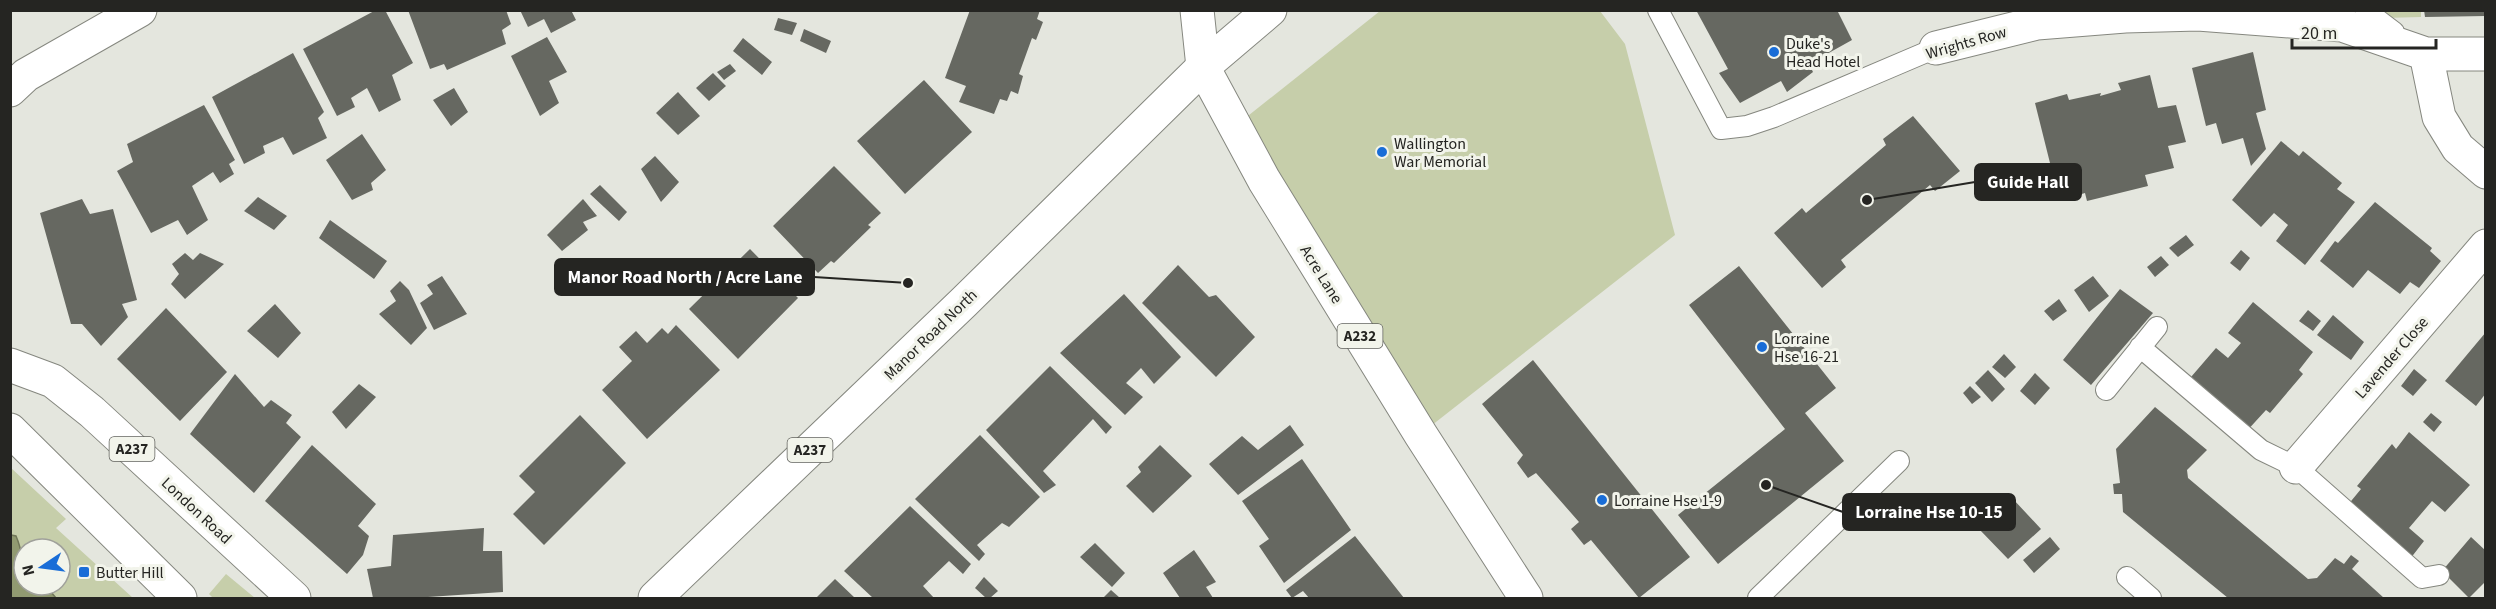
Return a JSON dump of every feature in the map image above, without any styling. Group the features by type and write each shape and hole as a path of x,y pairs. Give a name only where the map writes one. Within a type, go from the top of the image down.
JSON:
{"main road":[{"path":"10,90 26,75 140,10"},
{"name":"A232","path":"1197,10 1203,67"},
{"name":"A237","path":"1203,67 1270,10"},
{"name":"Wrights Row","path":"1936,48 2037,23 2125,16 2198,14 2342,25 2426,54 2486,54"},
{"path":"2426,54 2439,117 2458,147 2486,172"},
{"name":"Manor Road North","path":"656,598 964,302 1203,67"},
{"name":"Acre Lane","path":"1203,67 1264,180 1421,435 1526,598"},
{"name":"Lavender Close","path":"2296,467 2486,246"},
{"name":"London Road","path":"10,365 53,381 92,412 294,598"},
{"path":"10,430 180,598"}],"lane":[{"name":"Wrights Row","path":"1658,10 1721,129 1747,126 1774,117 1936,48"},
{"path":"2365,10 2374,19 2426,54"},
{"path":"2106,390 2157,327"},
{"path":"2140,347 2261,450 2296,467 2422,578 2439,575"},
{"path":"1758,598 1899,461"},
{"path":"2127,577 2151,598"}],"shaded area":[{"path":"1380,11 1600,11 1625,44 1675,235 1427,429 1234,127"},
{"path":"2375,11 2421,11 2421,17 2383,18"},
{"path":"10,467 66,519 56,528 66,537 12,537 12,597 72,597 72,543 133,598 11,598"},
{"path":"11,535 16,537 12,537 12,597 56,598 11,598"},
{"path":"226,574 255,598 213,598 209,594"}],"building":[{"path":"376,10 385,10 413,63 392,75 401,100 379,112 367,88 351,98 355,107 337,116 303,49"},
{"path":"408,10 506,10 511,24 502,30 506,44 447,70 444,64 430,69"},
{"path":"520,10 571,10 576,20 551,33 544,19 528,27"},
{"path":"970,10 1040,10 1037,19 1043,22 1036,40 1032,38 1019,74 1023,76 1018,94 1011,91 1007,101 1000,99 994,114 959,102 966,86 945,78"},
{"name":"Duke's Head Hotel","path":"1696,10 1837,10 1852,40 1809,64 1813,72 1787,92 1781,81 1740,103 1719,73 1728,69"},
{"path":"2424,10 2486,10 2486,16 2425,17"},
{"path":"778,18 797,23 792,35 774,30"},
{"path":"804,29 831,41 826,53 800,41"},
{"path":"547,37 567,72 549,81 559,103 540,116 511,56"},
{"path":"743,38 772,62 762,75 733,51"},
{"path":"2253,52 2266,110 2256,113 2266,149 2251,166 2243,138 2222,144 2216,123 2206,126 2192,68"},
{"path":"293,53 324,112 318,118 327,138 293,155 283,137 263,146 265,153 244,164 212,97"},
{"path":"730,64 736,71 724,80 717,72"},
{"path":"713,73 726,86 709,101 696,88"},
{"path":"2150,75 2158,108 2176,105 2186,142 2168,146 2174,168 2145,175 2148,186 2087,201 2085,193 2065,199 2060,178 2054,179 2035,103 2067,94 2069,100 2101,93 2100,96 2121,90 2118,83"},
{"path":"924,80 972,132 905,194 857,141"},
{"path":"454,88 468,112 451,126 433,100"},
{"path":"678,92 700,116 678,135 656,113"},
{"path":"204,105 235,160 229,164 234,174 220,183 213,172 192,186 208,220 187,235 178,220 151,233 117,171 133,162 127,144"},
{"path":"1913,116 1960,171 1935,191 1930,185 1841,260 1846,267 1822,288 1774,233 1802,208 1806,213 1886,145 1883,139"},
{"path":"362,134 386,170 371,183 373,190 352,200 326,160"},
{"path":"2281,141 2299,156 2303,151 2342,183 2337,189 2355,202 2305,265 2276,241 2288,225 2274,213 2261,227 2232,200"},
{"path":"655,156 679,182 661,202 641,169"},
{"path":"834,166 881,213 868,225 871,227 834,263 831,261 818,273 773,226"},
{"path":"600,185 627,212 619,221 590,194"},
{"path":"258,197 287,216 274,230 244,211"},
{"path":"82,199 90,214 113,209 137,300 122,304 128,317 101,346 82,324 71,324 40,213"},
{"path":"583,199 597,216 583,222 588,230 562,251 547,235"},
{"path":"2375,202 2432,248 2430,251 2441,261 2419,288 2410,282 2400,294 2368,270 2353,288 2320,261 2335,241 2338,243"},
{"path":"330,220 387,261 374,279 319,238"},
{"path":"2186,235 2194,245 2178,257 2169,248"},
{"path":"750,249 798,298 738,359 689,309"},
{"path":"2241,250 2250,258 2240,271 2230,263"},
{"path":"185,253 193,260 200,253 224,264 185,299 171,284 179,274 172,264"},
{"path":"2161,256 2169,265 2155,277 2147,267"},
{"path":"1178,265 1209,297 1216,295 1255,337 1216,377 1142,303"},
{"path":"1739,266 1836,388 1805,413 1844,461 1718,564 1678,515 1785,429 1689,305"},
{"path":"442,276 467,314 434,330 420,303 433,294 427,285"},
{"path":"2093,276 2109,296 2089,312 2074,290"},
{"path":"400,281 409,290 427,328 411,345 379,314 396,301 390,291"},
{"path":"2120,289 2153,313 2091,385 2063,360"},
{"path":"1124,294 1181,357 1154,384 1141,368 1126,383 1143,397 1125,415 1060,353"},
{"path":"2059,299 2067,311 2053,321 2044,311"},
{"path":"2253,302 2313,352 2299,370 2303,374 2270,413 2266,410 2244,434 2224,417 2230,411 2191,377 2216,348 2228,358 2241,343 2228,333"},
{"path":"275,304 301,333 278,358 247,331"},
{"path":"166,308 227,372 180,421 117,359"},
{"path":"2308,310 2321,321 2313,331 2299,321"},
{"path":"2333,315 2364,342 2351,360 2317,335"},
{"path":"676,325 720,370 647,439 602,390 632,361 619,347 636,331 647,343 662,328 668,334"},
{"path":"2486,332 2486,393 2476,406 2445,381"},
{"path":"2004,354 2016,367 2005,378 1992,367"},
{"name":"Lorraine Hse 1-9","path":"1533,360 1690,557 1639,598 1591,540 1584,545 1571,529 1579,522 1536,473 1528,478 1517,463 1523,455 1482,404"},
{"path":"1050,366 1112,427 1106,434 1093,419 1043,471 1056,485 1044,493 986,430"},
{"path":"2414,369 2427,380 2413,396 2401,386"},
{"path":"1988,370 2005,389 1992,402 1975,383"},
{"path":"2035,373 2050,388 2035,405 2020,391"},
{"path":"235,374 264,407 271,400 292,415 286,423 301,437 254,493 190,434"},
{"path":"359,384 376,397 346,429 332,412"},
{"path":"1970,386 1981,397 1972,404 1963,393"},
{"path":"2155,407 2207,450 2187,470 2188,478 2308,579 2317,578 2335,558 2344,564 2351,555 2359,561 2352,569 2384,598 2228,598 2123,512 2122,494 2114,494 2113,484 2120,483 2116,449"},
{"path":"2431,413 2442,422 2434,432 2423,422"},
{"path":"580,415 626,463 544,545 513,514 535,492 519,476"},
{"path":"1290,425 1304,445 1238,495 1209,464 1242,436 1258,450"},
{"path":"2409,432 2470,485 2445,512 2432,501 2409,528 2424,541 2410,559 2347,506 2361,489 2357,486 2392,444 2396,449"},
{"path":"980,435 1040,497 1009,527 1002,523 977,545 985,554 979,561 915,499"},
{"path":"312,445 376,504 358,526 369,536 363,555 347,574 265,501"},
{"path":"1160,445 1192,476 1153,513 1126,486 1141,472 1138,467"},
{"path":"1302,459 1351,530 1284,583 1259,546 1269,539 1242,501"},
{"path":"2013,499 2041,529 2008,559 1979,529"},
{"path":"910,506 971,564 963,574 949,561 923,586 934,598 873,598 844,571"},
{"path":"484,528 483,551 502,551 503,592 413,598 373,598 367,569 391,566 393,535"},
{"path":"1355,536 1404,598 1309,598 1303,591 1292,598 1286,590"},
{"path":"2050,537 2060,549 2034,573 2023,560"},
{"path":"2471,537 2486,551 2486,581 2469,598 2442,571"},
{"path":"1095,543 1125,573 1112,587 1080,557"},
{"path":"1194,550 1216,582 1206,587 1213,598 1180,598 1163,573"},
{"path":"984,577 998,591 990,598 986,598 975,588"},
{"path":"835,579 855,598 816,598"},
{"path":"1111,590 1120,598 1103,598"}],"place":[{"name":"Duke's Head Hotel","path":"1774,52"},
{"name":"Wallington War Memorial","path":"1382,152"},
{"name":"Guide Hall","path":"1867,200"},
{"name":"Manor Road North / Acre Lane","path":"908,283"},
{"name":"Lorraine Hse 16-21","path":"1762,347"},
{"name":"Lorraine Hse 10-15","path":"1766,485"},
{"name":"Lorraine Hse 1-9","path":"1602,500"},
{"name":"Butter Hill","path":"84,572"}]}
